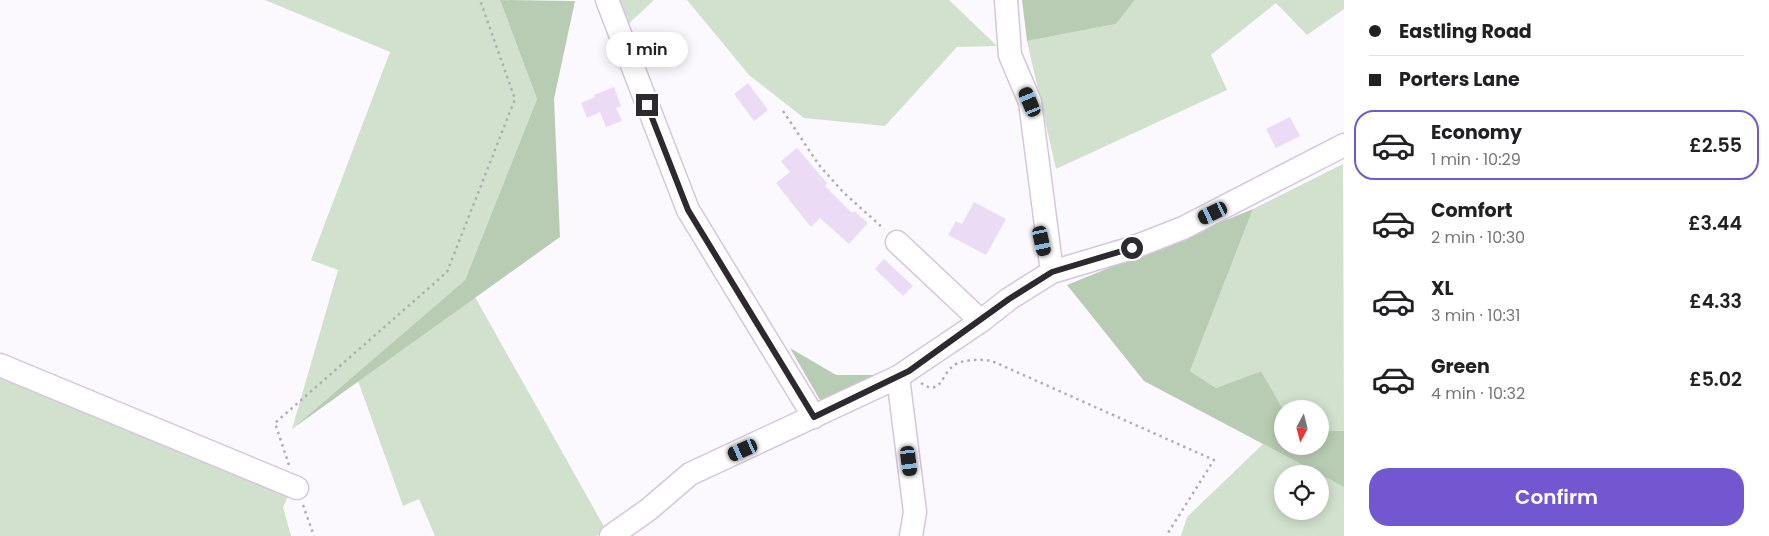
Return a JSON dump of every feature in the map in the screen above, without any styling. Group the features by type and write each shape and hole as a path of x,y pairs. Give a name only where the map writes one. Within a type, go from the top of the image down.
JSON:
{"street":[{"path":"607,0 688,210 814,417"},
{"path":"1006,0 1010,55 1030,102 1052,272"},
{"path":"611,536 648,510 690,474 904,374 981,321 1009,299 1052,272 1132,248 1183,228 1344,145"},
{"path":"1039,196 1042,241 1047,264 1052,272"},
{"path":"897,242 981,321"},
{"path":"0,365 297,488"},
{"path":"904,374 915,512 911,536"}],"path":[{"path":"314,536 275,423 446,272 515,99 480,0"},
{"path":"783,111 819,165 843,192 897,242"},
{"path":"904,374 932,388 941,384 952,367 958,363 984,359 992,361 1214,460 1166,536"}],"green space":[{"path":"265,0 500,0 537,99 465,280 292,429 338,270 311,260 390,52"},
{"path":"500,0 575,1 554,99 560,237 292,429 465,280 537,99"},
{"path":"614,0 654,0 623,29"},
{"path":"687,0 949,0 997,46 957,47 885,126 804,118 749,75"},
{"path":"1022,0 1135,0 1116,24 1027,41"},
{"path":"1135,0 1344,0 1344,9 1307,35 1276,3 1211,55 1227,90 1056,169 1027,41 1116,24"},
{"path":"1343,164 1344,431 1329,430 1329,400 1278,400 1261,371 1216,388 1190,371 1253,209"},
{"path":"1253,209 1190,371 1216,388 1261,371 1278,400 1274,400 1274,450 1144,381 1067,285"},
{"path":"475,297 606,530 596,536 435,536 419,499 403,506 358,381"},
{"path":"790,348 836,375 887,375 824,407"},
{"path":"0,372 290,493 283,507 291,536 0,536"},
{"path":"1329,430 1344,431 1344,487 1329,479 1329,465 1302,465 1284,455 1329,455"},
{"path":"1263,444 1274,450 1274,455 1284,455 1302,465 1274,465 1274,520 1329,520 1329,479 1344,487 1344,536 1181,536 1187,517"}],"building":[{"path":"748,83 768,110 754,121 734,94"},
{"path":"614,87 621,106 616,108 622,121 606,127 600,112 587,118 581,103 595,97 594,95"},
{"path":"1290,117 1300,136 1276,148 1266,129"},
{"path":"797,148 827,183 825,186 852,213 854,211 868,223 849,244 820,218 811,227 776,183 790,172 781,161"},
{"path":"974,202 1006,219 986,255 948,235 956,221 962,224"},
{"path":"884,259 913,286 903,296 875,269"}],"route":[{"path":"647,105 688,210 814,417 909,371 1009,299 1052,272 1132,248"}]}
